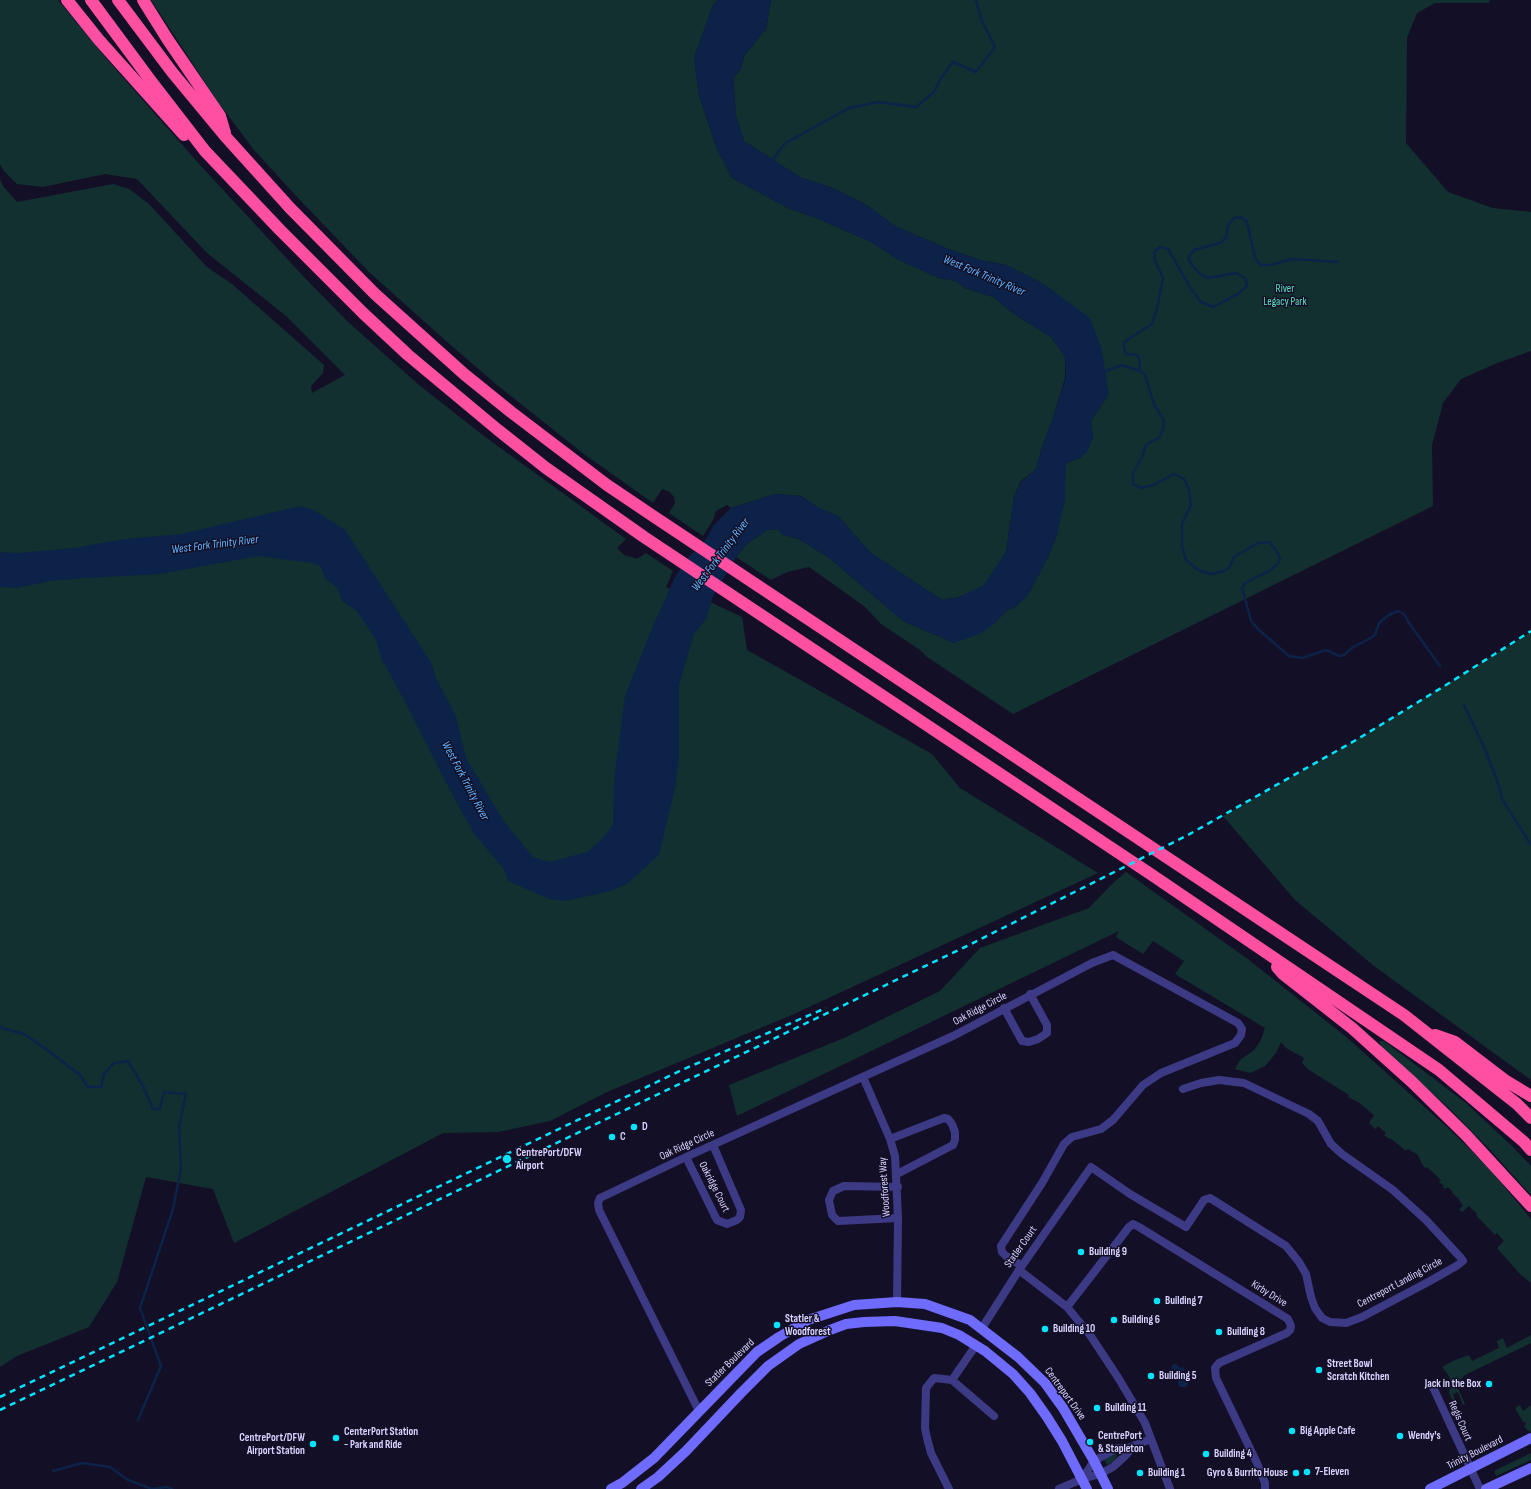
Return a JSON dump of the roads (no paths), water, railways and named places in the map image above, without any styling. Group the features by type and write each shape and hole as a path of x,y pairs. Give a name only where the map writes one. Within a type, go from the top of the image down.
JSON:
{"highway":[{"path":"67,0 99,40 191,143 205,151"},
{"path":"91,0 205,151 321,272 408,355 534,459 644,538 1152,875 1439,1070 1524,1142 1531,1150"},
{"path":"118,0 172,72 226,136 290,208 332,252 420,335 464,374 553,445 607,485 789,608 1391,1006 1428,1033 1517,1104 1531,1118"},
{"path":"143,0 168,40 220,116 226,136"},
{"path":"1264,951 1283,974 1352,1028 1444,1112 1498,1168 1531,1206"},
{"path":"1428,1033 1455,1042 1506,1080 1531,1096"}],"street":[{"name":"Oak Ridge Circle","path":"699,1412 599,1210 598,1203 600,1198 686,1157 953,1036 1092,962 1113,955 1238,1023 1242,1029 1241,1035 1235,1043 1161,1072 1143,1085 1113,1120 1101,1129 1072,1137 1064,1144 1042,1183 1001,1246 1006,1256 1021,1268"},
{"path":"1004,1008 1022,1041 1029,1042 1038,1039 1047,1033 1046,1025 1030,994"},
{"name":"Woodforest Way","path":"863,1077 890,1140 895,1156 898,1187 897,1302"},
{"name":"Centreport Landing Circle","path":"1091,1167 1130,1194 1186,1227 1204,1200 1210,1198 1280,1242 1286,1246 1300,1262 1306,1274 1315,1308 1322,1318 1330,1322 1346,1323 1362,1316 1430,1281 1463,1261 1426,1220 1393,1190 1342,1154 1331,1144 1318,1121 1309,1114 1239,1082 1219,1080 1201,1083 1184,1089"},
{"path":"890,1140 944,1118 948,1119 952,1124 955,1132 955,1140 953,1145 897,1174"},
{"name":"Oakridge Court","path":"686,1157 717,1220 727,1224 737,1220 740,1217 741,1210 713,1145"},
{"name":"Statler Court","path":"976,1345 982,1328 1021,1268 1091,1167"},
{"path":"898,1187 844,1186 833,1191 829,1200 832,1215 838,1221 898,1218"},
{"name":"Kirby Drive","path":"1067,1307 1129,1227 1133,1224 1139,1226 1288,1318 1291,1326 1288,1333 1219,1363 1215,1368 1216,1378 1256,1462 1265,1483 1265,1489"},
{"path":"1021,1268 1040,1286 1067,1307 1090,1335 1119,1379 1145,1423 1170,1489"},
{"name":"Statler Boulevard","path":"611,1489 623,1486 654,1458 757,1352 808,1320 822,1314 854,1305 897,1302 925,1304 970,1320 982,1328"},
{"path":"641,1489 658,1477 686,1451 768,1366 799,1344 846,1324 895,1321 942,1328 959,1335 976,1345 1013,1374 1030,1393 1062,1441 1087,1489"},
{"name":"Centreport Drive","path":"982,1328 1022,1360 1045,1383 1063,1408 1094,1461 1108,1489"},
{"path":"952,1380 976,1345"},
{"path":"757,1352 768,1366"},
{"path":"949,1489 931,1453 927,1438 925,1428 926,1388 934,1378 952,1380 994,1416"},
{"name":"Regis Court","path":"1432,1385 1480,1489"},
{"name":"Trinity Boulevard","path":"1430,1489 1531,1438"},
{"path":"1082,1479 1094,1461 1117,1448 1128,1448 1151,1439"},
{"path":"1059,1489 1082,1479 1100,1474 1113,1467 1128,1453 1128,1448"},
{"path":"1486,1489 1531,1468"}],"water":[{"name":"West Fork Trinity River","path":"718,0 771,0 766,29 744,56 741,69 733,78 736,115 744,141 800,177 833,188 868,206 895,226 946,248 980,260 1006,265 1036,280 1090,318 1101,347 1109,394 1091,421 1093,438 1087,452 1080,458 1069,462 1066,465 1065,500 1057,535 1049,555 1028,595 1015,607 1006,611 995,623 980,634 954,643 903,621 828,557 799,539 783,535 778,529 767,530 747,544 736,557 712,598 707,618 694,634 679,685 679,756 676,784 659,855 627,884 611,891 565,901 550,899 508,881 503,868 474,834 453,796 381,658 376,640 357,611 342,601 338,589 325,578 321,567 313,563 258,556 160,574 51,581 16,588 0,587 0,552 18,553 73,548 125,539 181,534 300,506 314,510 345,530 431,662 436,678 456,716 466,758 503,820 533,857 550,862 587,852 604,837 613,824 614,779 625,696 653,626 675,577 687,559 706,539 713,526 731,508 775,494 801,496 819,508 838,516 871,553 942,600 959,597 983,586 1006,552 1014,497 1021,482 1036,469 1066,377 1065,357 1051,337 1014,314 993,297 965,288 956,281 939,278 899,260 871,242 816,218 788,208 732,178 717,149 699,96 694,58 713,5"},
{"path":"1173,1364 1176,1364 1180,1368 1184,1368 1185,1370 1183,1374 1189,1382 1186,1387 1180,1387 1178,1384 1178,1374 1171,1368"}],"waterway":[{"path":"772,161 784,144 849,108 878,102 916,107 934,92 941,78 953,62 976,72 995,47 981,19 976,0"},
{"path":"1140,371 1139,358 1137,355 1126,354 1124,342 1152,324 1157,309 1163,278 1155,261 1154,252 1160,247 1168,249 1190,287 1201,302 1213,307 1238,294 1247,286 1246,279 1236,273 1208,278 1200,274 1188,258 1194,250 1220,243 1226,238 1228,225 1234,218 1241,217 1247,222 1255,258 1260,265 1271,265 1292,259 1338,262"},
{"path":"1103,372 1122,365 1140,371 1145,375 1154,404 1163,419 1164,425 1160,437 1146,445 1142,457 1133,473 1133,484 1141,488 1154,485 1174,474 1184,479 1189,489 1191,505 1182,524 1182,546 1186,560 1198,570 1211,574 1221,572 1229,568 1234,557 1258,543 1269,542 1275,549 1280,558 1278,563 1271,570 1245,583 1242,588 1251,621 1259,630 1289,656 1302,658 1326,650 1339,656 1344,655 1353,647 1375,635 1379,623 1389,615 1398,611 1404,614 1440,666"},
{"path":"1464,705 1485,749 1498,783 1502,799 1531,845"},
{"path":"0,1026 2,1028 24,1034 50,1052 80,1075 88,1087 101,1087 104,1074 114,1063 128,1061 143,1086 153,1109 160,1109 164,1092 186,1094 179,1127 181,1168 173,1209 140,1308 161,1366 138,1420"},
{"path":"53,1471 82,1463 110,1467 128,1480 152,1489"},
{"path":"153,1489 167,1487 172,1489"}],"railway":[{"path":"0,1410 965,947 1188,835 1356,740 1531,631"},
{"path":"0,1397 684,1069 826,1008"}],"place":[{"name":"D","path":"634,1127"},
{"name":"C","path":"612,1137"},
{"name":"CentrePort/DFW Airport","path":"507,1159"},
{"name":"Building 9","path":"1081,1252"},
{"name":"Building 7","path":"1157,1301"},
{"name":"Building 6","path":"1114,1320"},
{"name":"Statler & Woodforest","path":"777,1325"},
{"name":"Building 10","path":"1045,1329"},
{"name":"Building 8","path":"1219,1332"},
{"name":"Street Bowl Scratch Kitchen","path":"1319,1370"},
{"name":"Building 5","path":"1151,1376"},
{"name":"Jack in the Box","path":"1489,1384"},
{"name":"Building 11","path":"1097,1408"},
{"name":"Big Apple Cafe","path":"1292,1431"},
{"name":"Wendy's","path":"1400,1436"},
{"name":"CenterPort Station - Park and Ride","path":"336,1438"},
{"name":"CentrePort & Stapleton","path":"1090,1442"},
{"name":"CentrePort/DFW Airport Station","path":"313,1444"},
{"name":"Building 4","path":"1206,1454"},
{"name":"7-Eleven","path":"1307,1472"},
{"name":"Building 1","path":"1140,1473"},
{"name":"Gyro & Burrito House","path":"1296,1473"}],"park label":[{"name":"River Legacy Park","path":"1285,295"}]}
